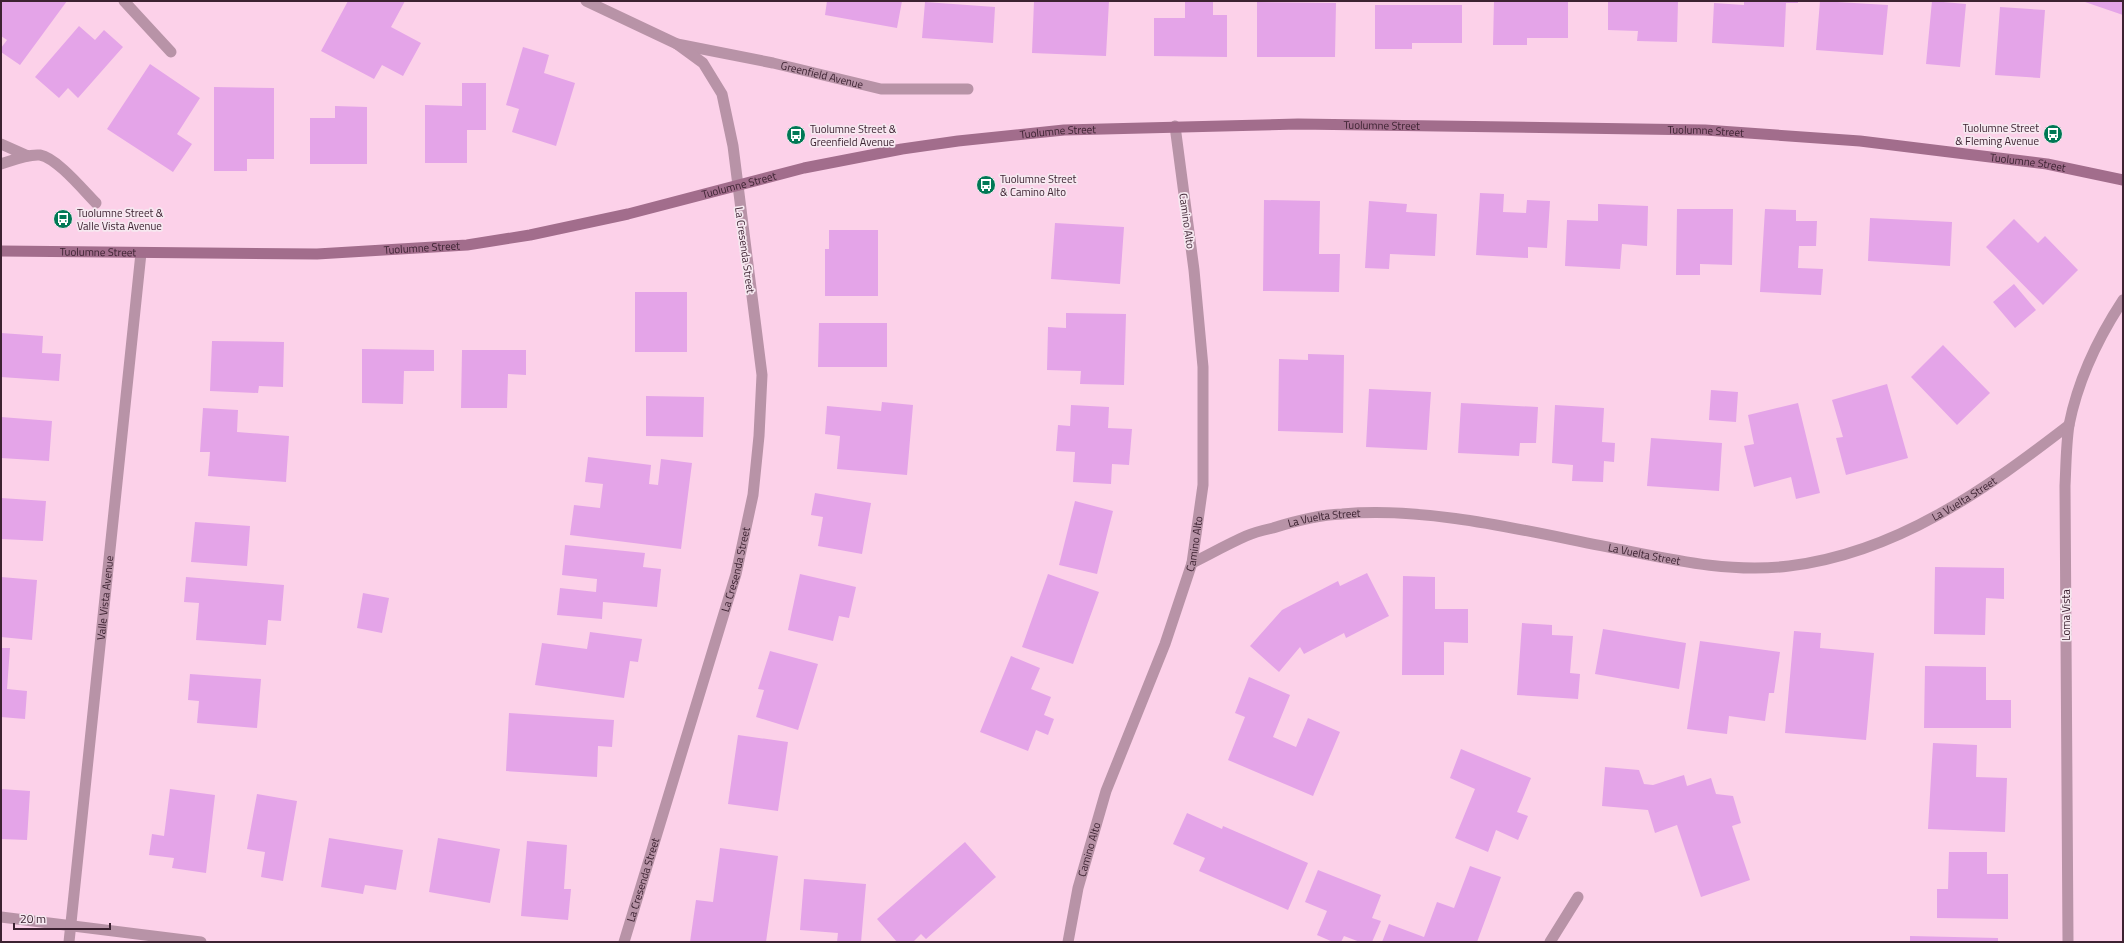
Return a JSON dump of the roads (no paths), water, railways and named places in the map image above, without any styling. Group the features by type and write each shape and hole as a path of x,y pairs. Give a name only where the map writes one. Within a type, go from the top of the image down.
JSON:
{"main road":[{"name":"Tuolumne Street","path":"1,251 317,254 467,245 552,230 811,167 902,149 958,141 1064,130 1175,126 1298,124 1705,130 1860,140 2047,164 2123,180"}],"street":[{"path":"124,1 171,52"},
{"name":"Greenfield Avenue","path":"586,1 677,44 703,63 722,94 733,146 736,186"},
{"name":"Greenfield Avenue","path":"677,44 773,62 881,89 968,89"},
{"name":"Camino Alto","path":"1068,942 1078,888 1106,791 1165,644 1192,563 1204,486 1203,367 1194,270 1175,126"},
{"path":"1,144 28,156"},
{"path":"1,164 28,156 40,156 51,160 96,203"},
{"name":"La Cresenda Street","path":"624,942 736,574 754,495 762,375 736,186"},
{"name":"Valle Vista Avenue","path":"69,942 141,253"},
{"name":"Loma Vista","path":"2068,942 2065,486 2069,425 2085,370 2104,329 2123,300"},
{"name":"La Vuelta Street","path":"1192,563 1248,535 1295,521 1341,514 1414,514 1503,527 1700,565 1754,569 1791,566 1844,556 1902,534 1949,509 2008,472 2069,425"},
{"path":"1550,942 1578,897"},
{"path":"1,917 71,924 201,942"}],"place":[{"name":"Tuolumne Street & Fleming Avenue","path":"2053,134"},
{"name":"Tuolumne Street & Greenfield Avenue","path":"796,135"},
{"name":"Tuolumne Street & Camino Alto","path":"986,185"},
{"name":"Tuolumne Street & Valle Vista Avenue","path":"63,219"}]}
